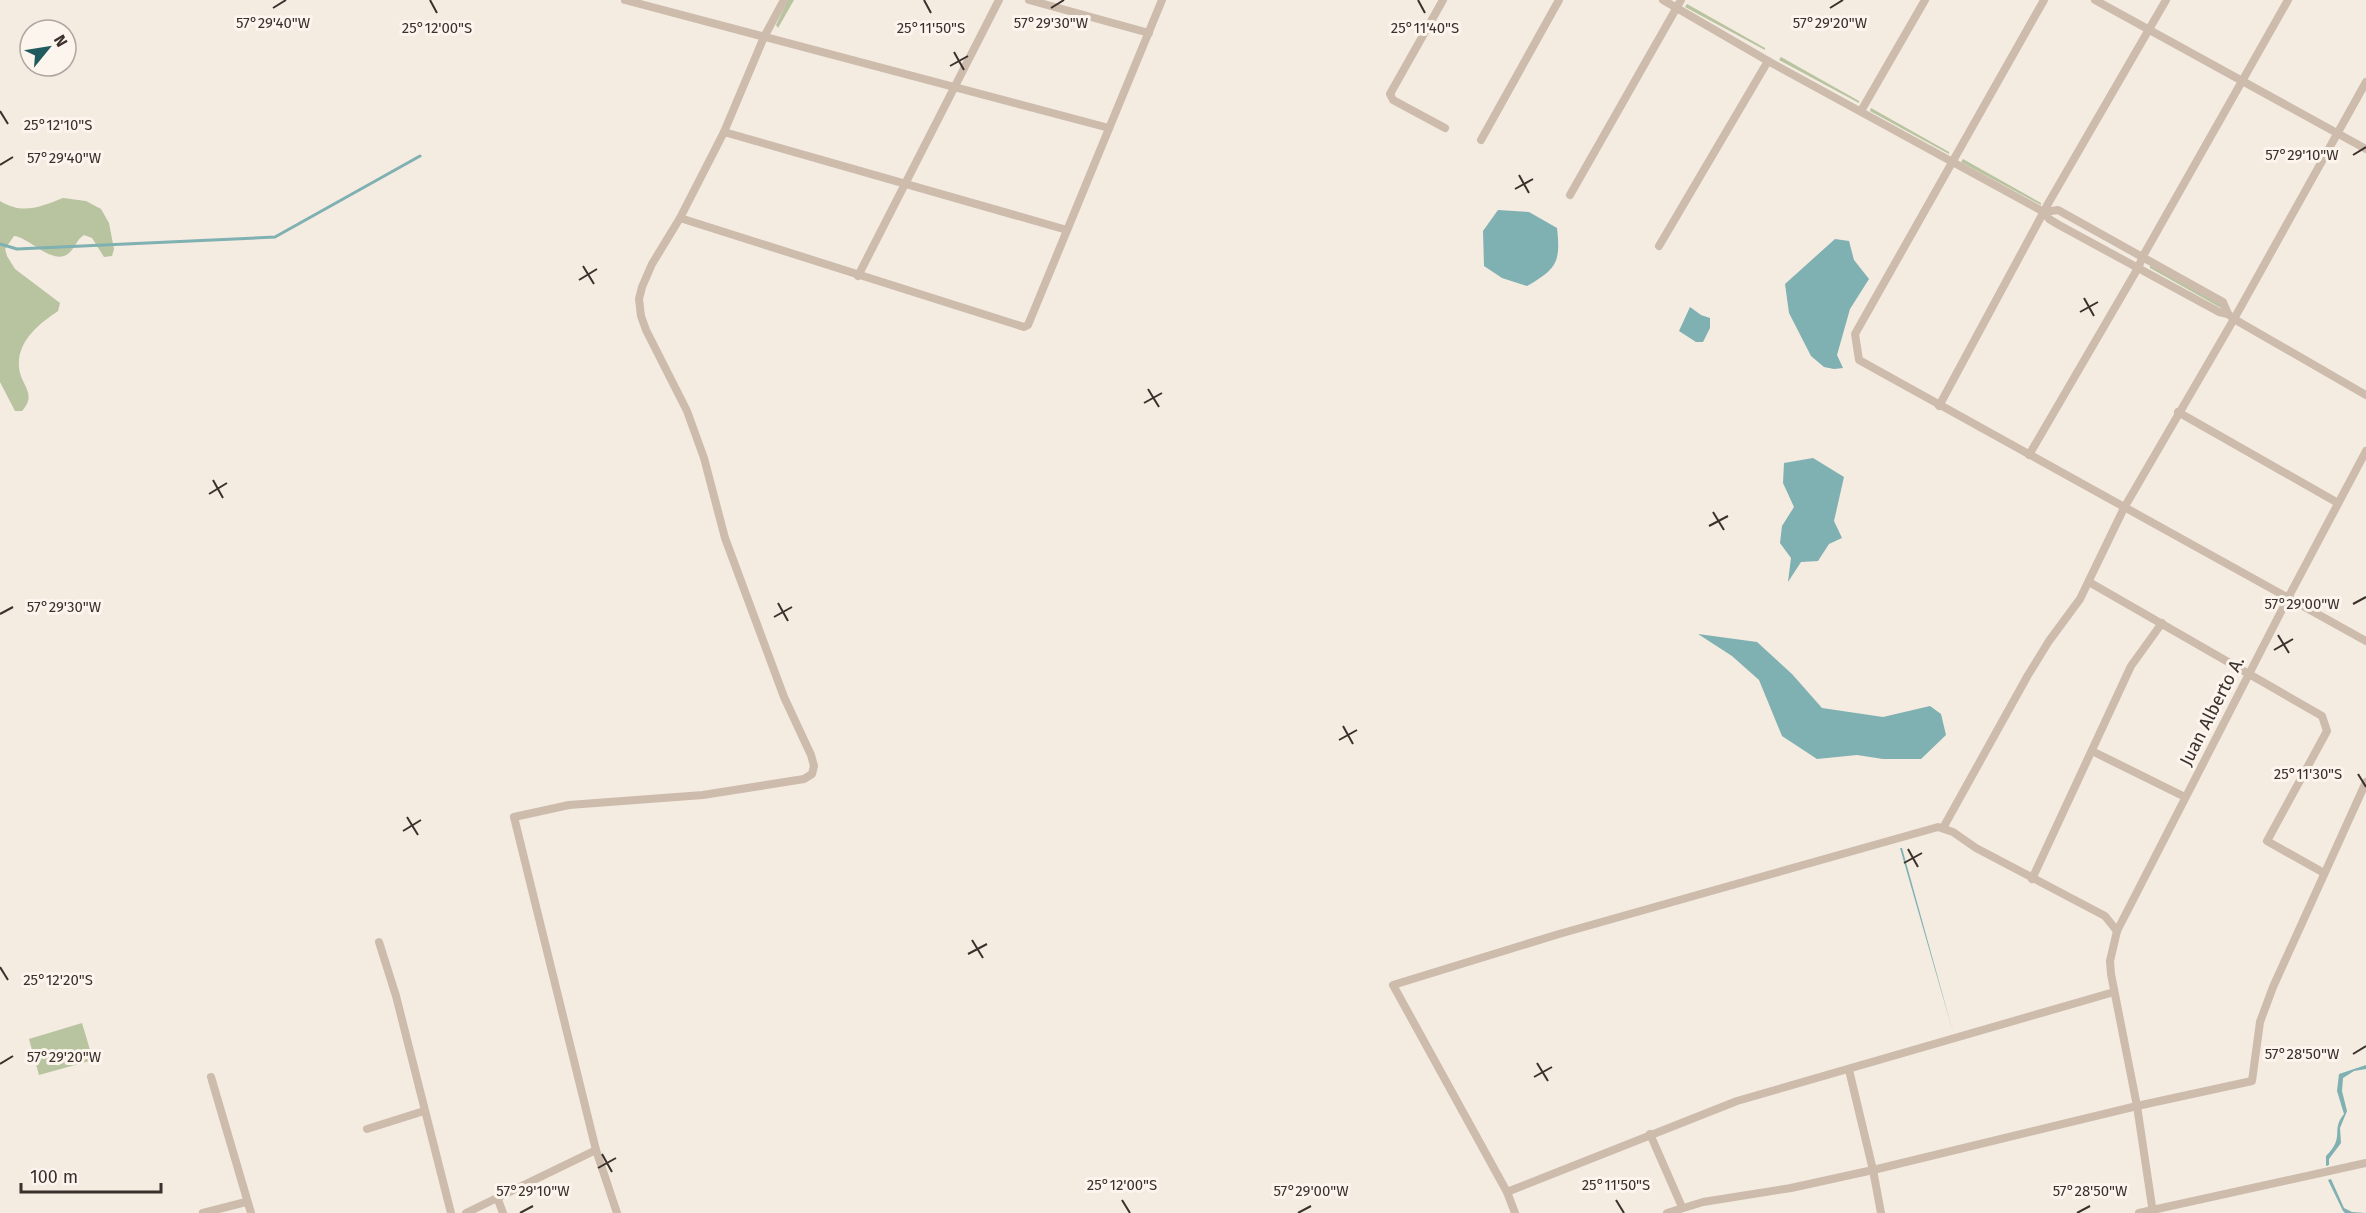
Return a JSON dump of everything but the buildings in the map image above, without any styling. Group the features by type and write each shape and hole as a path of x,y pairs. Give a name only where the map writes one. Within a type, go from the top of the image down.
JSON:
{"street":[{"path":"625,0 1109,128"},
{"path":"617,1213 596,1150 514,817 570,805 703,795 804,779 812,774 814,766 812,755 784,697 725,538 704,458 687,411 641,316 639,298 652,264 680,218 724,132 764,38 784,0"},
{"path":"858,276 999,0"},
{"path":"1029,0 1149,33"},
{"path":"680,218 1024,327 1031,321 1162,0"},
{"path":"1443,0 1390,94 1393,100 1445,128"},
{"path":"1481,140 1559,0"},
{"path":"1663,0 1679,4 1768,61 2044,212 2049,219 2059,225 2219,312 2231,316 2366,395"},
{"path":"1861,111 1924,0"},
{"path":"2044,0 1855,334 1859,360 2366,641"},
{"path":"2096,0 2366,149"},
{"path":"1939,406 2044,212 2166,0"},
{"path":"2029,455 2138,268 2142,256 2288,0"},
{"path":"1570,195 1679,4"},
{"path":"1659,246 1768,61"},
{"path":"1943,828 2028,675 2089,582 2124,508 2231,316 2366,82"},
{"path":"724,132 1067,230"},
{"path":"2044,212 2058,210 2142,256 2223,302 2231,316"},
{"path":"2178,412 2338,503"},
{"name":"Juan Alberto A.","path":"2153,1211 2137,1106 2110,962 2117,931 2366,451"},
{"path":"2089,582 2322,716 2327,731 2267,841 2324,873"},
{"path":"2032,879 2131,666 2145,643 2162,623"},
{"path":"2092,751 2185,797"},
{"path":"1667,1213 1682,1207 1791,1188 1873,1170 2137,1106 2252,1081 2260,1022 2277,978 2366,782"},
{"path":"1515,1213 1507,1192 1393,985 1559,934 1934,828 1943,828 2032,879 2105,916 2117,931"},
{"path":"379,942 396,996 451,1213"},
{"path":"1507,1192 1737,1101 2114,992"},
{"path":"1849,1070 1881,1213"},
{"path":"211,1077 251,1213"},
{"path":"367,1129 424,1112"},
{"path":"1650,1134 1682,1207"},
{"path":"466,1213 596,1150"},
{"path":"2139,1213 2366,1163"},
{"path":"497,1197 503,1213"},
{"path":"203,1213 246,1202"}],"green space":[{"path":"788,0 794,0 778,28 776,25"},
{"path":"1687,4 1765,48 1765,50 1685,7"},
{"path":"1781,57 1859,101 1859,103 1779,60"},
{"path":"1871,108 1949,152 1949,154 1870,111"},
{"path":"1963,159 2041,203 2041,205 1961,162"},
{"path":"63,198 86,201 101,209 109,223 114,249 112,256 104,257 92,238 84,235 69,253 63,256 49,254 14,236 5,249 15,269 60,303 58,311 25,341 19,358 19,367 28,399 22,411 15,411 0,382 0,201 24,209 39,207"},
{"path":"2150,265 2223,305 2221,308 2150,268"},
{"path":"82,1023 93,1060 39,1075 29,1039"}],"water":[{"path":"1498,210 1529,212 1557,228 1558,249 1554,264 1544,275 1527,286 1502,278 1484,266 1483,231"},
{"path":"1835,239 1849,241 1854,260 1869,279 1850,309 1837,355 1843,368 1834,369 1824,367 1811,356 1789,313 1785,284"},
{"path":"1690,307 1710,318 1710,328 1703,342 1696,342 1679,331"},
{"path":"1813,458 1844,477 1834,521 1842,538 1829,544 1818,561 1801,562 1788,582 1791,558 1780,543 1782,526 1794,507 1783,483 1784,463"},
{"path":"1698,634 1757,642 1792,674 1822,708 1883,717 1930,706 1941,714 1946,735 1921,759 1883,759 1857,755 1817,759 1782,736 1759,680 1732,656"},
{"path":"1900,848 1902,848 1953,1032"},
{"path":"2366,1065 2366,1069 2354,1071 2343,1078 2342,1091 2347,1111 2340,1128 2341,1143 2329,1159 2329,1165 2326,1166 2326,1156 2335,1143 2338,1125 2344,1114 2337,1091 2339,1074"},
{"path":"2331,1179 2344,1208 2352,1212 2366,1213 2345,1213 2328,1180"}],"waterway":[{"path":"0,244 17,249 275,237 420,156"}]}
